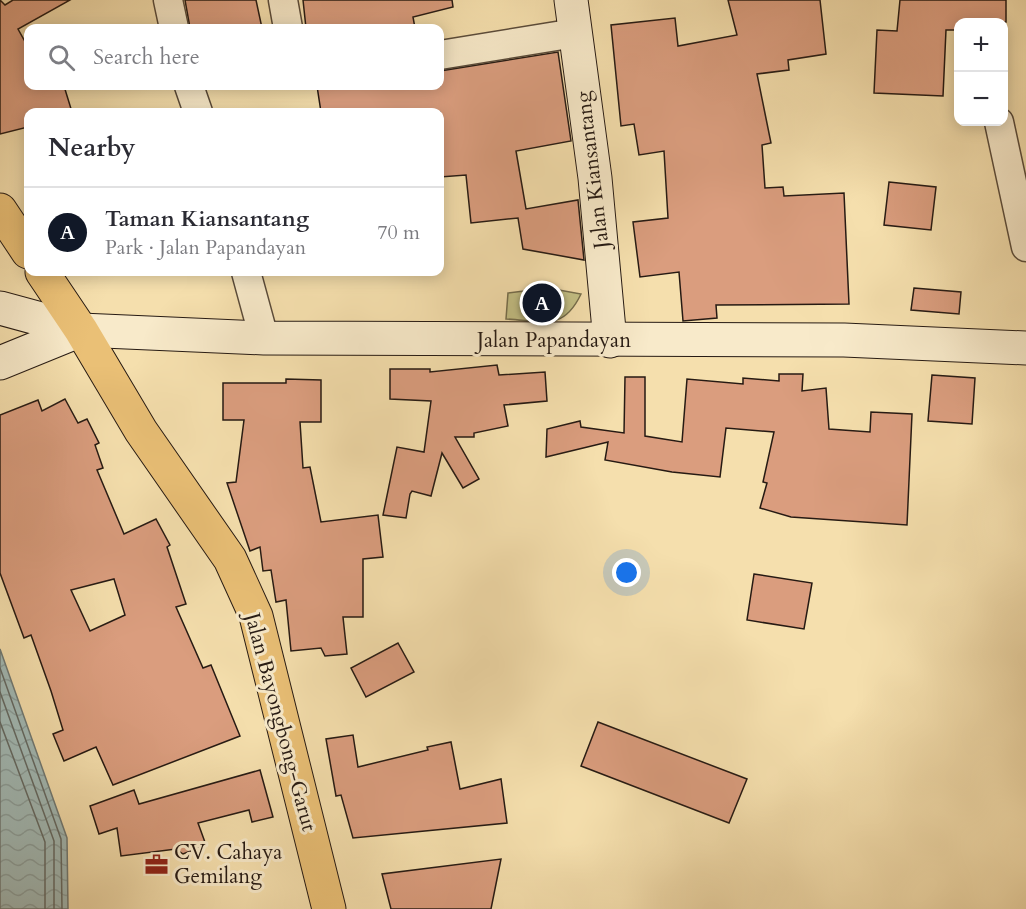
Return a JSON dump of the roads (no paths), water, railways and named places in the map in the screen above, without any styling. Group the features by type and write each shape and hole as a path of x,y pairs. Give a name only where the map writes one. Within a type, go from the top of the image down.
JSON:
{"main road":[{"name":"Jalan Kiansantang","path":"571,0 595,178 610,341"},
{"path":"0,210 24,246"},
{"name":"Jalan Bayongbong-Garut","path":"45,276 81,330 141,431 230,559 256,616 329,909"},
{"path":"0,308 81,330"},
{"name":"Jalan Papandayan","path":"81,330 264,338 610,341 844,340 1026,348"},
{"path":"0,363 81,330"}],"street":[{"path":"168,0 173,24"},
{"path":"283,0 287,24"},
{"path":"444,54 575,33"},
{"path":"190,90 197,108"},
{"path":"1000,126 1026,247"},
{"path":"247,276 264,338"}],"water":[{"path":"0,649 67,838 68,909 0,909"}],"place":[{"name":"Taman Kiansantang","path":"542,303"},
{"name":"CV. Cahaya Gemilang","path":"156,864"}]}
